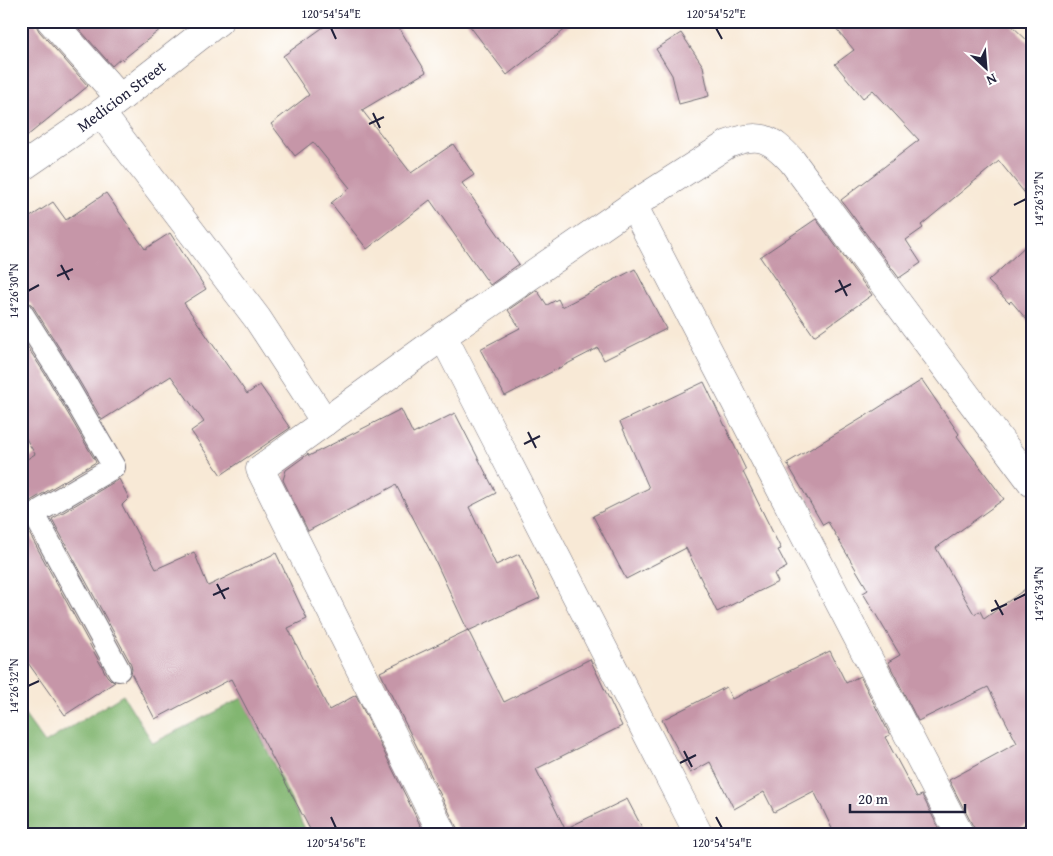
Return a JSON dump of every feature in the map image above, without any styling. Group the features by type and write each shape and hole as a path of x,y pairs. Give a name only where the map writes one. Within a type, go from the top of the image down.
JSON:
{"street":[{"path":"51,21 257,318 325,422"},
{"name":"Medicion Street","path":"21,168 110,106 219,21"},
{"path":"443,835 260,469 443,336 633,205 728,144 741,138 755,137 767,140 781,148 792,160 1032,482"},
{"path":"633,205 960,835"},
{"path":"443,336 699,835"}],"lane":[{"path":"21,312 56,367 114,467 34,514 119,670"}],"green space":[{"path":"123,695 153,743 242,698 308,835 21,835 21,710 45,743"}],"building":[{"path":"21,21 36,21 39,31 88,86 21,141"},
{"path":"72,21 171,21 112,66"},
{"path":"332,21 395,21 426,72 362,110 411,173 453,144 474,175 462,183 519,264 490,285 430,200 367,249 331,203 350,188 313,142 295,156 271,124 309,95 283,56"},
{"path":"466,21 576,21 507,75"},
{"path":"830,21 1007,21 1032,45 1032,202 999,161 921,225 923,228 906,240 921,263 899,278 841,200 919,140 873,90 863,98 835,64 854,50"},
{"path":"681,33 703,66 709,96 679,104 672,75 656,49"},
{"path":"106,193 145,249 170,233 206,289 184,303 247,394 260,385 290,428 221,475 191,431 204,422 171,376 102,420 32,305 21,299 21,223 53,202 66,220"},
{"path":"816,219 872,295 814,336 760,257"},
{"path":"1032,240 1032,326 1011,301 1009,303 988,281"},
{"path":"635,269 666,329 604,360 598,348 505,396 480,349 520,328 508,310 537,290 547,305 558,299 562,307"},
{"path":"21,337 45,374 96,462 27,503 21,512 21,463 35,454 21,430"},
{"path":"922,380 959,434 957,436 1004,499 936,548 974,614 980,611 984,619 1032,584 1032,819 1010,835 975,835 974,828 949,780 1017,743 988,687 918,721 888,662 900,655 863,593 868,590 828,522 823,525 787,463"},
{"path":"704,382 746,470 743,472 781,549 778,550 787,567 774,574 778,582 717,612 686,548 626,579 593,516 649,488 620,422"},
{"path":"401,409 413,434 455,413 496,493 469,507 496,565 519,554 540,598 468,631 434,558 396,485 308,531 283,480 286,470 308,454 309,456"},
{"path":"119,479 129,498 122,505 156,569 194,552 208,586 276,553 307,619 288,628 329,710 356,695 425,835 313,835 231,679 155,719 131,673 131,664 52,519"},
{"path":"21,516 107,676 115,682 65,715 21,653"},
{"path":"468,630 504,702 590,659 622,726 536,769 565,829 627,799 646,835 458,835 457,828 380,672"},
{"path":"830,651 846,683 860,676 890,735 885,737 917,797 922,795 942,835 835,835 814,791 774,812 764,792 734,809 710,762 690,773 662,720 726,687 732,699"}]}
